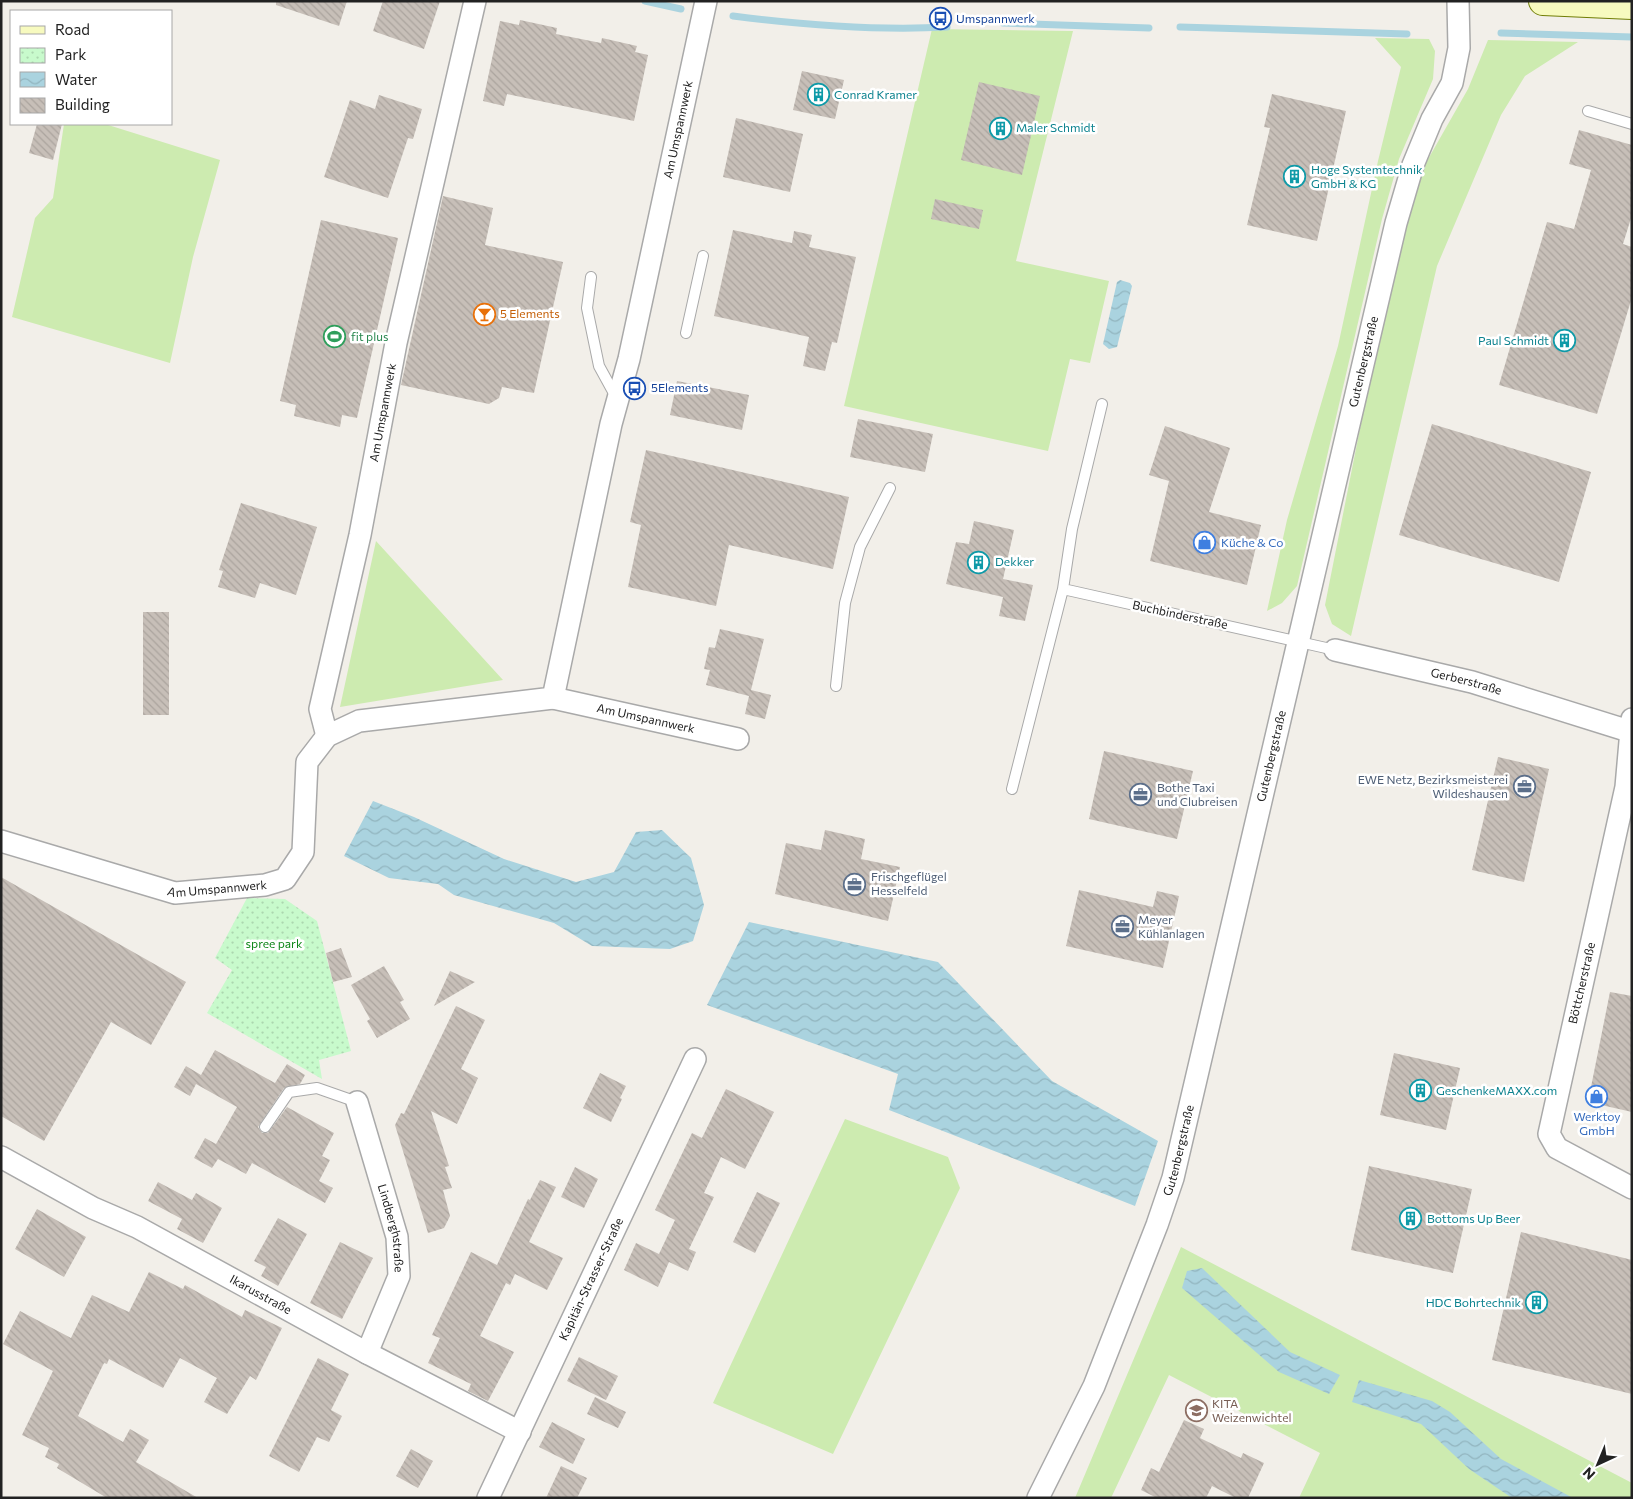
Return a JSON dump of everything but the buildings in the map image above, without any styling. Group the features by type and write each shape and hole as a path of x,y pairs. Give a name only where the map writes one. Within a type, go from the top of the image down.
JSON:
{"main road":[{"path":"1543,1 1632,4"}],"street":[{"name":"Am Umspannwerk","path":"327,736 320,709 378,448 396,343 475,1"},
{"name":"Am Umspannwerk","path":"554,698 706,1"},
{"name":"Gutenbergstraße","path":"1038,1498 1094,1386 1157,1225 1173,1178 1396,223 1413,165 1432,119 1452,83 1459,48 1458,1"},
{"name":"Gerberstraße","path":"1335,650 1472,682 1631,728"},
{"name":"Am Umspannwerk","path":"1,841 175,893 265,885 285,879 303,852 307,762 327,736 359,721 554,698 738,740"},
{"name":"Böttcherstraße","path":"1631,728 1626,787 1548,1134 1557,1148 1632,1188"},
{"name":"Kapitän-Strasser-Straße","path":"488,1498 694,1059"},
{"name":"Lindberghstraße","path":"357,1102 397,1237 399,1276 367,1353"},
{"name":"Ikarusstraße","path":"1,1157 93,1208 137,1227 367,1353 520,1432"}],"lane":[{"path":"1588,111 1632,124"},
{"path":"686,333 703,256"},
{"path":"591,277 587,308 599,366 618,401"},
{"path":"1012,789 1063,589 1072,529 1102,404"},
{"path":"836,686 844,603 860,547 890,488"},
{"name":"Buchbinderstraße","path":"1063,589 1298,641"},
{"name":"Gerberstraße","path":"1298,641 1335,650"},
{"path":"265,1127 289,1092 318,1088 357,1102"}],"green space":[{"path":"932,29 1073,31 1016,261 1109,281 1090,363 1070,359 1048,451 844,406"},
{"path":"1375,38 1429,39 1435,51 1433,79 1399,159 1382,219 1297,586 1282,603 1267,611 1287,520 1338,346 1378,161 1401,67"},
{"path":"1488,40 1578,42 1525,76 1501,115 1437,266 1351,636 1332,624 1325,605 1372,368 1406,225 1423,168 1468,89"},
{"path":"64,125 108,125 220,160 193,257 170,363 12,317 35,218 53,198"},
{"path":"376,541 503,680 340,707"},
{"name":"spree park","path":"247,898 285,899 317,921 351,1051 319,1060 322,1079 207,1013 232,970 215,958"},
{"path":"845,1119 948,1157 960,1188 833,1454 713,1403"},
{"path":"1181,1247 1632,1483 1632,1498 1299,1498 1320,1453 1169,1375 1111,1498 1075,1498"}],"water":[{"path":"1120,280 1130,283 1132,286 1117,347 1109,349 1103,344 1117,282"},
{"path":"373,801 414,817 504,859 576,882 614,872 636,832 662,830 691,858 704,905 693,941 670,949 592,946 554,923 454,895 438,884 389,878 344,856"},
{"path":"749,922 938,962 1052,1081 1158,1141 1135,1206 889,1110 898,1074 707,1005"},
{"path":"1202,1268 1290,1352 1340,1375 1329,1394 1279,1372 1182,1288 1187,1271"},
{"path":"1359,1380 1432,1401 1450,1412 1501,1459 1573,1498 1512,1498 1469,1469 1421,1424 1352,1402"}],"waterway":[{"path":"645,1 681,9"},
{"path":"733,16 840,26 893,28 947,27"},
{"path":"1003,23 1149,28"},
{"path":"1180,27 1407,34"},
{"path":"1501,33 1632,37"}],"place":[{"name":"Umspannwerk","path":"940,19"},
{"name":"Conrad Kramer","path":"818,95"},
{"name":"Maler Schmidt","path":"1000,128"},
{"name":"Hoge Systemtechnik GmbH & KG","path":"1295,177"},
{"name":"5 Elements","path":"484,314"},
{"name":"fit plus","path":"335,337"},
{"name":"Paul Schmidt","path":"1565,341"},
{"name":"5Elements","path":"635,388"},
{"name":"Küche & Co","path":"1205,543"},
{"name":"Dekker","path":"979,562"},
{"name":"EWE Netz, Bezirksmeisterei Wildeshausen","path":"1524,787"},
{"name":"Bothe Taxi und Clubreisen","path":"1141,795"},
{"name":"Frischgeflügel Hesselfeld","path":"855,884"},
{"name":"Meyer Kühlanlagen","path":"1122,927"},
{"name":"GeschenkeMAXX.com","path":"1420,1091"},
{"name":"Werktoy GmbH","path":"1597,1096"},
{"name":"Bottoms Up Beer","path":"1411,1219"},
{"name":"HDC Bohrtechnik","path":"1537,1303"},
{"name":"KITA Weizenwichtel","path":"1196,1411"}]}
